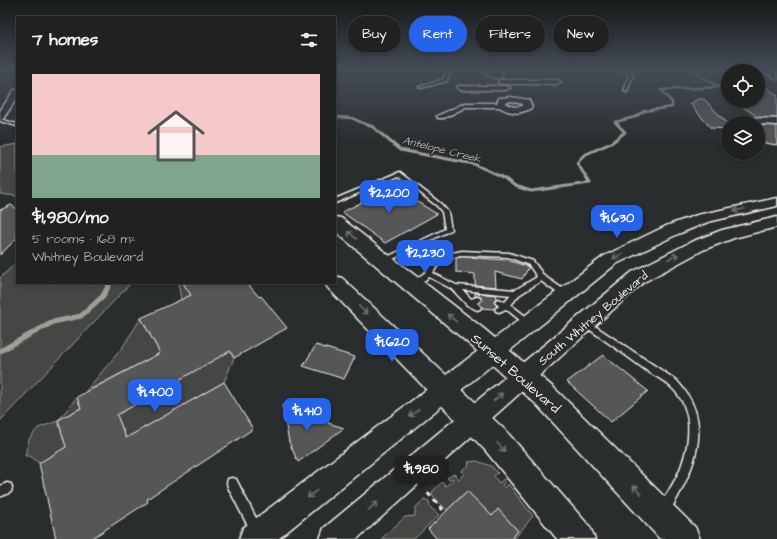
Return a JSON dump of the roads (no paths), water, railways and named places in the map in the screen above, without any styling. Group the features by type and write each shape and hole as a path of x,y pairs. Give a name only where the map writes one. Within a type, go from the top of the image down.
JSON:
{"main road":[{"name":"Sunset Boulevard","path":"336,223 384,262 421,280 493,351 523,376 590,440 683,539"},
{"path":"336,284 496,440 578,539"}],"street":[{"path":"0,117 16,94"},
{"path":"508,94 511,99"},
{"path":"441,116 465,105 501,105 506,108 517,110 528,106 526,102 511,99 502,100 500,102 501,105"},
{"path":"765,122 777,122"},
{"path":"257,537 610,260 672,230 704,218 777,202"},
{"name":"South Whitney Boulevard","path":"335,539 638,277 666,260 697,246 728,234 777,222"}],"lane":[{"path":"0,120 16,125"},
{"path":"336,201 400,174 439,205 445,212 448,230 384,262"},
{"path":"516,293 456,287 421,280 434,265 444,257 462,253 509,255 531,263 541,278 566,295"},
{"path":"528,323 503,306 516,293 541,278"},
{"path":"456,287 475,303"},
{"path":"585,322 678,387 690,406 694,428 691,455 680,485 661,515"},
{"path":"232,483 257,537"}],"waterway":[{"name":"Antelope Creek","path":"365,124 373,127 400,150 474,164 504,178 515,186 531,191 590,183 577,163 584,155 611,143 625,132 615,122 635,117 644,111 672,107 672,102 665,94"},
{"name":"Antelope Creek","path":"336,117 352,118 367,125"},
{"path":"0,351 53,322 81,316 103,296 109,284"}]}
